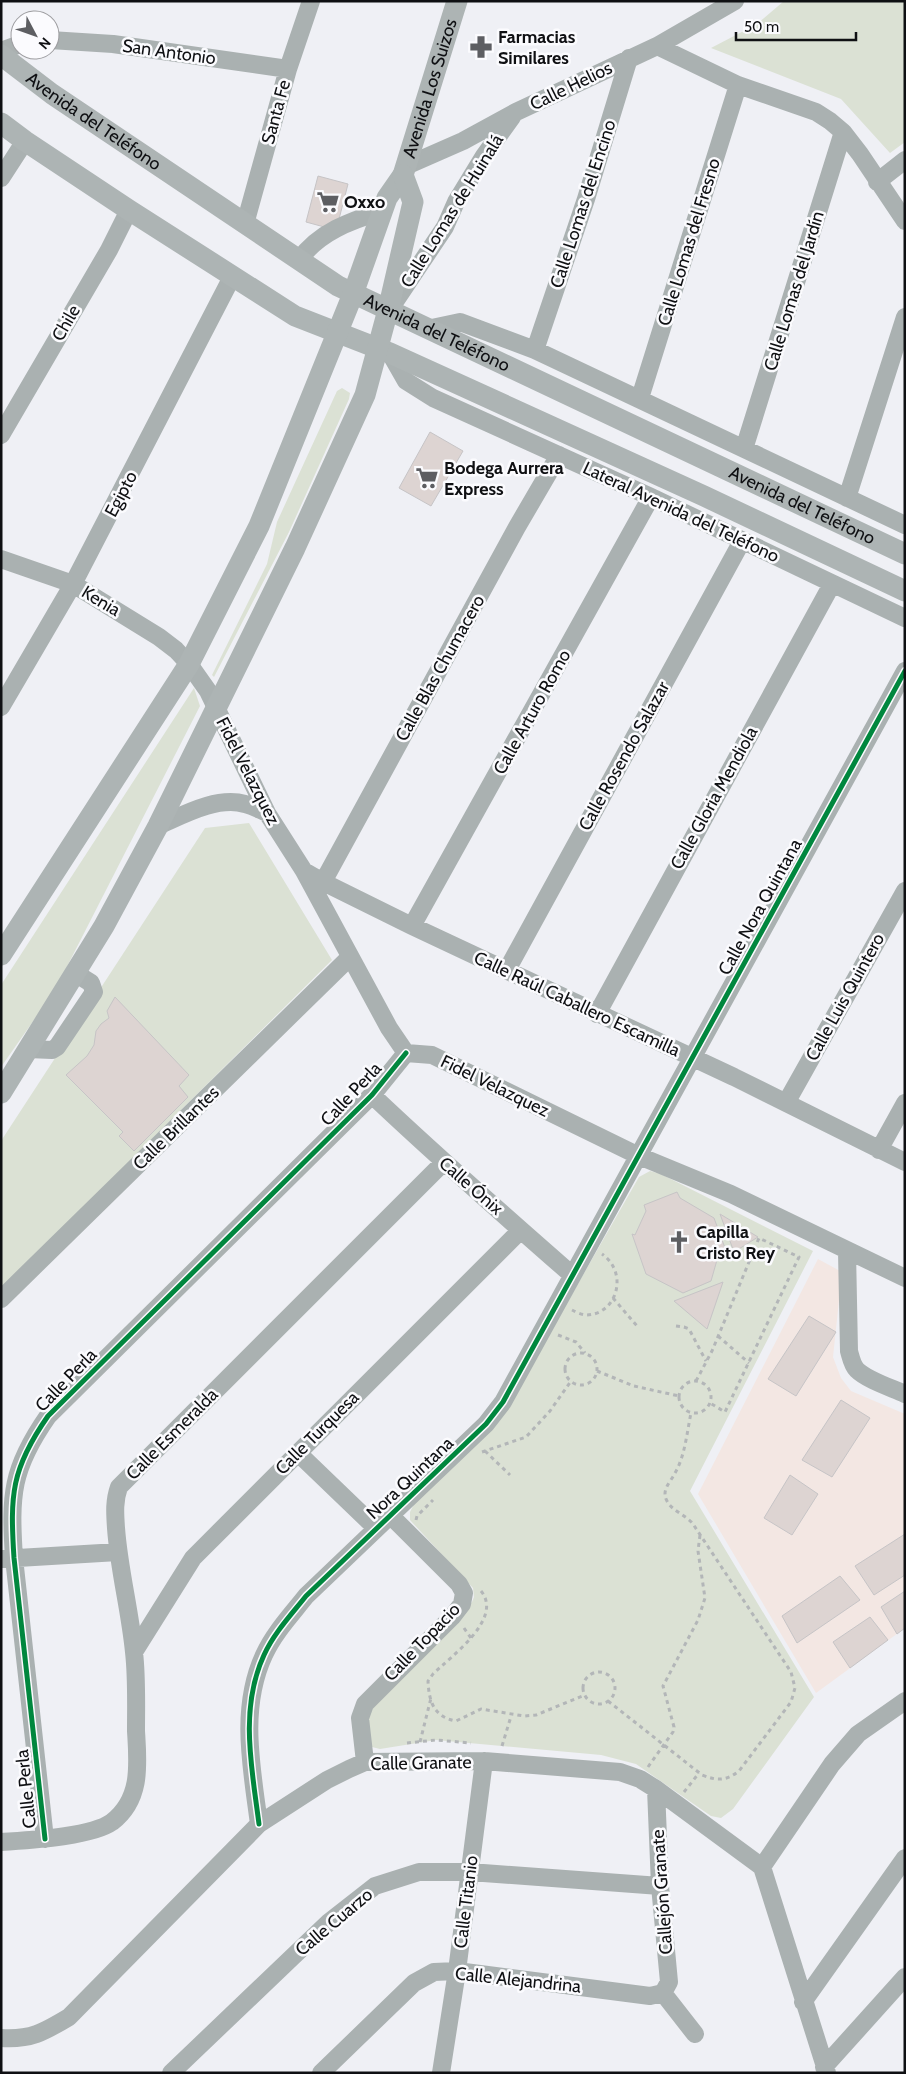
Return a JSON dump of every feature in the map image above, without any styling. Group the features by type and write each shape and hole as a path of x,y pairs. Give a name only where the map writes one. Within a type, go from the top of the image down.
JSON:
{"main road":[{"name":"Avenida Los Suizos","path":"1,955 189,664 259,526 349,303 387,198 404,171 457,1"},
{"name":"Avenida del Teléfono","path":"1,55 52,94 338,286 349,303 385,334 704,496 905,592"},
{"name":"Avenida del Teléfono","path":"1,123 129,210 295,316 336,333 385,334 427,329 672,446 905,554"},
{"name":"Avenida Los Suizos","path":"1,1093 104,926 158,826 295,548 365,395 385,334 413,202 404,171"}],"street":[{"name":"Santa Fe","path":"245,224 288,69 311,1"},
{"name":"Calle Helios","path":"404,171 516,112 657,46 735,1"},
{"name":"San Antonio","path":"60,41 113,44 288,69"},
{"path":"657,46 738,85 816,112 843,132 905,220"},
{"name":"Calle Lomas del Encino","path":"535,350 586,199 629,58"},
{"name":"Calle Lomas del Fresno","path":"640,398 738,85"},
{"name":"Calle Lomas de Huinalá","path":"385,334 445,227 456,202 484,156 516,112"},
{"name":"Calle Lomas del Jardín","path":"744,449 843,132"},
{"path":"1,178 25,141"},
{"path":"877,182 905,160"},
{"name":"Chile","path":"1,435 109,250 129,210"},
{"path":"299,260 308,248 324,236 350,221 382,211"},
{"name":"Egipto","path":"1,707 73,584 232,277"},
{"path":"847,498 905,316"},
{"path":"427,329 460,322 535,350 640,398 905,525"},
{"name":"Lateral Avenida del Teléfono","path":"385,334 406,381 432,398 651,497 905,618"},
{"path":"672,446 684,420"},
{"name":"Calle Blas Chumacero","path":"323,882 512,536 559,455"},
{"path":"694,517 704,496"},
{"name":"Calle Arturo Romo","path":"412,926 651,497"},
{"name":"Calle Rosendo Salazar","path":"507,970 742,541"},
{"name":"Kenia","path":"1,559 73,584 159,637 176,650 189,664"},
{"name":"Calle Gloria Mendiola","path":"597,1014 832,584"},
{"name":"Fidel Velazquez","path":"189,664 208,691 267,813 304,871 389,1028 406,1053 432,1055 639,1156 731,1194 905,1278"},
{"name":"Calle Nora Quintana","path":"639,1156 905,671"},
{"path":"158,826 197,809 221,804 243,804 267,813"},
{"name":"Calle Raúl Caballero Escamilla","path":"304,871 412,926 692,1058 905,1162"},
{"name":"Calle Luis Quintero","path":"786,1103 905,891"},
{"name":"Calle Brillantes","path":"1,1299 350,957"},
{"name":"Calle Perla","path":"45,1839 8,1558 16,1475 30,1442 48,1416 372,1096 406,1053"},
{"name":"Calle Ónix","path":"372,1096 443,1163 481,1194 572,1275"},
{"path":"879,1150 905,1103"},
{"name":"Nora Quintana","path":"259,1824 250,1750 250,1697 264,1655 282,1626 306,1596 466,1443 503,1402 639,1156"},
{"name":"Calle Esmeralda","path":"1,1842 45,1839 97,1829 112,1822 123,1811 132,1797 138,1775 134,1652 118,1552 115,1499 119,1487 443,1163"},
{"name":"Calle Turquesa","path":"134,1652 193,1558 521,1230"},
{"path":"847,1251 849,1351 852,1362 857,1370 865,1376 905,1394"},
{"path":"298,1453 376,1528"},
{"name":"Calle Topacio","path":"365,1762 360,1718 365,1704 452,1617 462,1604 464,1593 459,1584 390,1514"},
{"path":"8,1558 118,1552"},
{"path":"826,2070 762,1867 832,1764 858,1734 905,1700"},
{"name":"Calle Granate","path":"1,2038 12,2039 41,2034 69,2017 259,1824 327,1780 365,1762 484,1761 620,1772 640,1779 656,1789 762,1867"},
{"name":"Calle Titanio","path":"441,2073 457,1971 484,1761"},
{"name":"Callejón Granate","path":"656,1789 660,1886 669,1982 663,1993"},
{"path":"803,2002 905,1858"},
{"name":"Calle Cuarzo","path":"171,2073 329,1922 376,1886 419,1872 470,1872 660,1886"},
{"name":"Calle Alejandrina","path":"321,2073 414,1983 434,1972 457,1971 650,1996 663,1993"},
{"path":"826,2070 905,1977"},
{"path":"663,1993 696,2034"}],"path":[{"path":"696,1381 718,1336 759,1238 799,1257 725,1412 710,1403"},
{"path":"564,1307 587,1315 599,1311 613,1298 618,1280 616,1269 612,1262 596,1251"},
{"path":"613,1298 637,1326"},
{"path":"676,1326 684,1326 688,1329 706,1362"},
{"path":"550,1332 576,1342 596,1363 597,1371 594,1379 586,1384 577,1384 566,1375 567,1363 573,1355 586,1354"},
{"path":"718,1336 749,1363"},
{"path":"597,1371 634,1386 679,1396"},
{"path":"475,1457 485,1451 526,1437 550,1411 571,1381"},
{"path":"696,1381 708,1387 711,1396 710,1403 700,1413 691,1413 683,1408 679,1396 682,1388 687,1383 696,1381"},
{"path":"608,1701 699,1773 720,1780 730,1778 739,1771 791,1702 794,1688 791,1672 689,1519 670,1506 665,1495 668,1482 678,1468 691,1413"},
{"path":"485,1451 510,1475"},
{"path":"417,1523 417,1516 437,1496"},
{"path":"641,1767 647,1771 674,1727 663,1686 698,1620 705,1598 698,1551 700,1535"},
{"path":"476,1587 483,1594 485,1601 484,1618 471,1638 428,1681 437,1713 449,1720 456,1721 481,1709 524,1716 536,1715 585,1696"},
{"path":"600,1672 607,1674 614,1682 614,1694 608,1701 595,1703 585,1696 583,1686 587,1678 592,1674 600,1672"},
{"path":"420,1742 431,1697"},
{"path":"511,1747 502,1746 512,1714"},
{"path":"403,1744 436,1740 473,1743"},
{"path":"686,1798 682,1796 699,1773"}],"shaded area":[{"path":"784,1 905,1 905,142 890,153 841,99 711,48 757,24"},
{"path":"342,388 350,393 349,399 289,532 214,677 212,675 267,564 277,522 337,391"},
{"path":"194,688 200,706 55,990 1,1067 1,985"},
{"path":"249,823 332,960 1,1289 1,1141 205,828"},
{"path":"650,1171 661,1174 813,1251 690,1491 814,1697 733,1809 721,1818 711,1816 636,1764 601,1755 436,1740 380,1749 372,1747 367,1741 369,1707 379,1693 472,1602 474,1597 473,1588 410,1520 410,1512 414,1504 515,1394 639,1177"},
{"path":"818,1259 842,1272 833,1357 841,1378 851,1391 905,1414 905,1628 816,1693 698,1494"}],"building":[{"path":"318,176 348,184 338,223 328,228 306,222"},
{"path":"430,432 463,451 431,506 399,488"},
{"path":"115,997 189,1075 179,1086 188,1097 134,1151 119,1136 123,1132 66,1075 87,1056 94,1045 96,1031 109,1018 107,1011"},
{"name":"Capilla Cristo Rey","path":"677,1192 680,1198 714,1218 725,1248 719,1253 711,1281 683,1293 646,1274 632,1234 635,1235 646,1211 644,1205"},
{"path":"720,1214 758,1237 734,1252"},
{"path":"723,1282 707,1329 674,1301"},
{"path":"809,1316 836,1332 796,1396 768,1379"},
{"path":"841,1400 870,1418 832,1477 802,1460"},
{"path":"790,1475 818,1494 792,1535 764,1518"},
{"path":"905,1534 905,1575 874,1595 855,1566"},
{"path":"840,1576 860,1600 797,1643 782,1616"},
{"path":"905,1591 905,1628 897,1634 881,1607"},
{"path":"870,1617 888,1640 850,1668 833,1642"}],"cycle path":[{"path":"259,1824 251,1761 250,1718 256,1676 268,1647 283,1624 306,1596 486,1424 503,1402 905,671"},
{"path":"45,1839 14,1558 12,1517 16,1483 27,1452 48,1416 372,1095 406,1053"}],"place":[{"name":"Farmacias Similares","path":"481,47"},
{"name":"Oxxo","path":"328,202"},
{"name":"Bodega Aurrera Express","path":"427,478"},
{"name":"Capilla Cristo Rey","path":"679,1242"}]}
